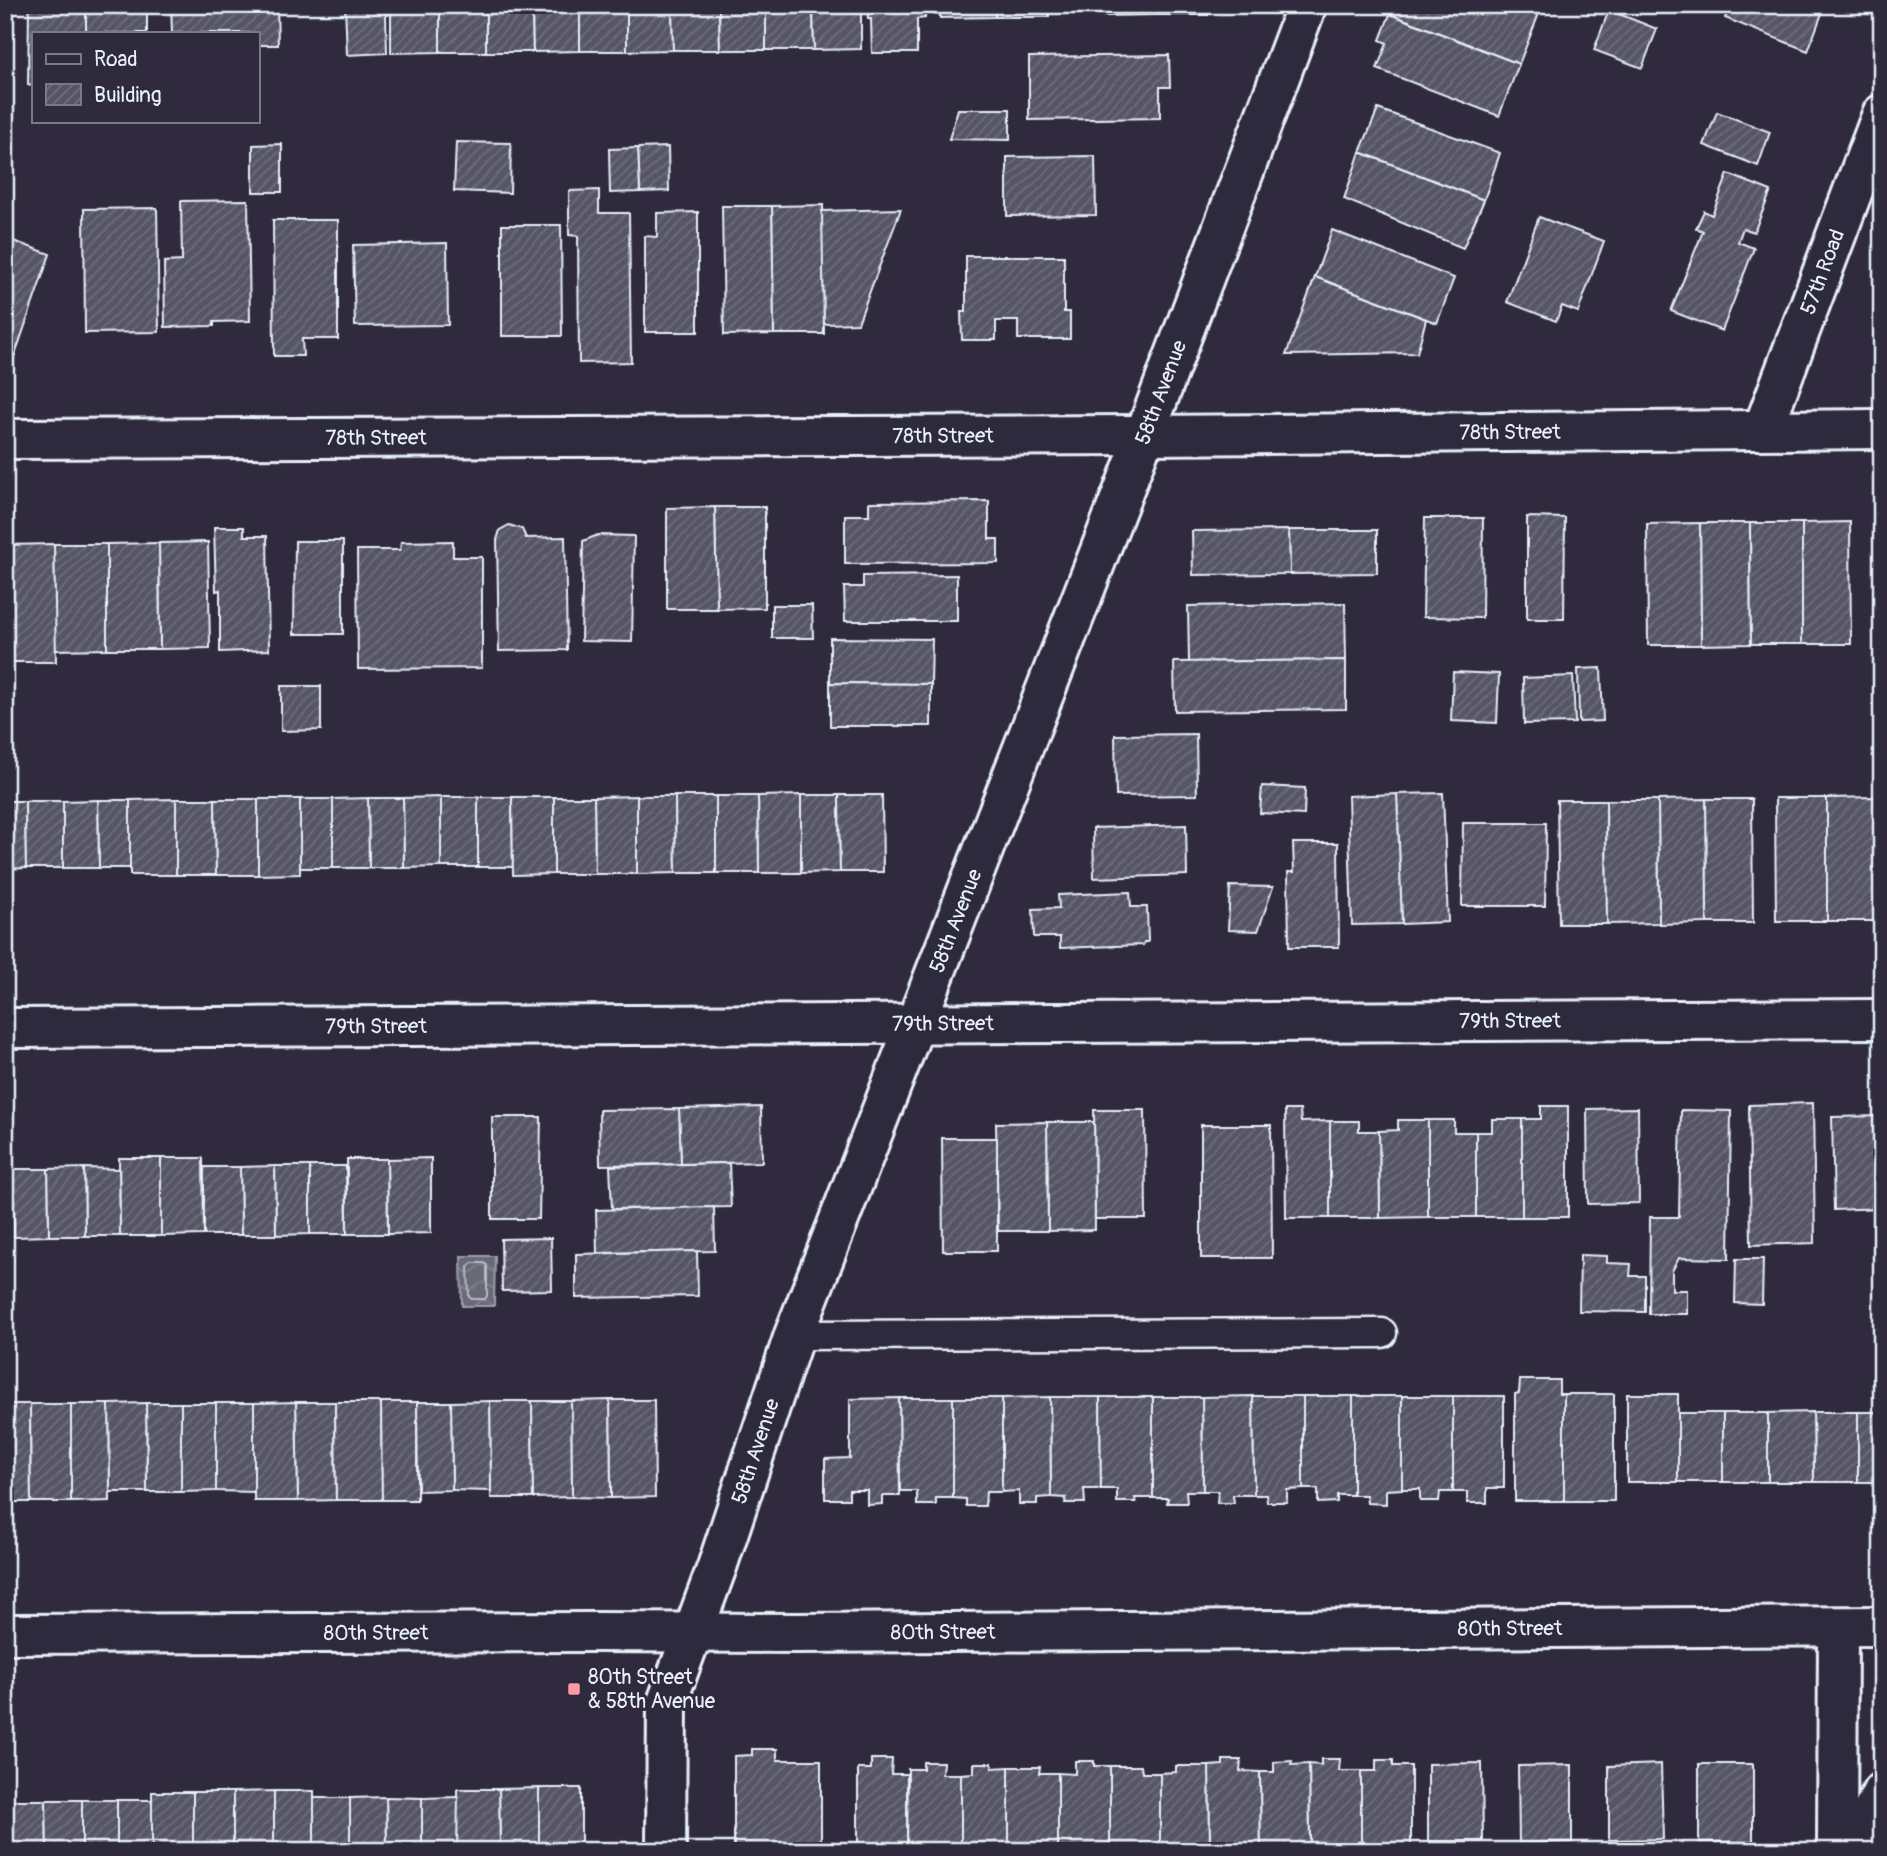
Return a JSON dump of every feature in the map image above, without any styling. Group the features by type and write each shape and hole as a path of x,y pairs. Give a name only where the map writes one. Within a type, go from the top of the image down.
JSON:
{"street":[{"name":"58th Avenue","path":"666,1851 667,1702 721,1554 794,1335 1145,435 1307,5"},
{"name":"57th Road","path":"1763,429 1882,114"},
{"name":"78th Street","path":"5,439 1882,429"},
{"name":"79th Street","path":"5,1028 1882,1019"},
{"name":"80th Street","path":"5,1634 809,1633 1882,1626"},
{"path":"1837,1851 1838,1627"},
{"path":"1854,1851 1882,1792"}],"lane":[{"path":"794,1335 1382,1333"}],"water":[{"path":"461,1256 495,1256 494,1306 462,1306"}],"building":[{"path":"29,5 86,5 86,32 32,32 32,85 28,85"},
{"path":"86,5 147,5 147,32 86,32"},
{"path":"171,5 277,5 278,45 259,45 259,32 172,32"},
{"path":"345,5 388,5 387,53 347,55"},
{"path":"391,5 440,5 440,52 391,53"},
{"path":"440,5 486,5 486,52 440,52"},
{"path":"486,5 532,5 533,52 486,52"},
{"path":"532,5 580,5 580,51 533,52"},
{"path":"580,5 627,5 627,51 580,51"},
{"path":"627,5 672,5 673,50 627,51"},
{"path":"672,5 719,5 720,50 673,50"},
{"path":"719,5 766,5 766,50 720,50"},
{"path":"766,5 813,5 814,50 766,50"},
{"path":"813,5 861,5 861,49 814,50"},
{"path":"867,5 925,5 925,18 917,19 917,53 872,53 871,19 868,19"},
{"path":"940,5 995,5 995,17 940,18"},
{"path":"995,5 1049,5 1049,17 995,17"},
{"path":"1103,5 1154,5 1154,15 1103,16"},
{"path":"1154,5 1208,5 1208,15 1154,15"},
{"path":"1393,5 1524,5 1540,11 1519,64 1390,14"},
{"path":"1730,5 1825,5 1808,51 1725,18"},
{"path":"1609,10 1657,29 1642,68 1594,50"},
{"path":"1390,14 1519,64 1499,116 1377,69 1387,43 1380,40"},
{"path":"1169,55 1170,87 1160,87 1160,118 1029,120 1029,57"},
{"path":"958,109 1010,109 1010,140 949,139"},
{"path":"1378,109 1500,153 1484,200 1360,152"},
{"path":"1717,112 1770,132 1758,166 1704,145"},
{"path":"456,142 511,143 510,193 454,191"},
{"path":"282,144 282,192 253,192 253,145"},
{"path":"668,147 669,191 640,192 638,148"},
{"path":"638,148 640,192 610,193 609,149"},
{"path":"1360,152 1484,200 1463,248 1344,199"},
{"path":"1095,156 1096,215 1007,216 1007,157"},
{"path":"1728,174 1771,191 1754,232 1743,228 1738,242 1754,248 1722,331 1671,311 1703,231 1696,228 1704,211 1712,215"},
{"path":"599,190 599,213 629,213 631,362 579,363 578,236 569,235 569,191"},
{"path":"248,200 250,321 214,322 214,326 165,327 164,262 182,261 181,201"},
{"path":"823,205 824,334 774,334 772,206"},
{"path":"722,206 772,206 774,334 724,335"},
{"path":"157,208 159,332 85,333 84,209"},
{"path":"901,209 858,323 824,324 822,211"},
{"path":"698,212 698,332 645,332 645,236 657,237 657,213"},
{"path":"1539,217 1604,241 1578,312 1562,306 1556,321 1507,302"},
{"path":"273,220 338,220 338,339 302,339 303,356 274,356"},
{"path":"502,225 561,225 562,336 502,336"},
{"path":"1332,230 1454,278 1437,323 1315,277"},
{"path":"5,238 50,254 13,360 5,357"},
{"path":"447,243 448,325 355,326 353,245"},
{"path":"966,256 1064,256 1064,312 1070,312 1070,339 1018,339 1018,321 996,321 996,340 962,340 961,312 966,312"},
{"path":"1315,277 1426,319 1417,353 1286,355"},
{"path":"989,501 989,539 998,539 998,563 845,564 845,515 869,515 869,502"},
{"path":"715,507 765,507 765,608 717,609"},
{"path":"715,507 717,609 667,609 667,508"},
{"path":"1527,517 1565,518 1564,619 1527,619"},
{"path":"1425,518 1483,518 1482,618 1423,617"},
{"path":"1850,522 1851,644 1802,644 1802,523"},
{"path":"1700,523 1750,523 1751,644 1701,645"},
{"path":"1700,523 1701,645 1648,645 1647,524"},
{"path":"1750,523 1802,523 1802,644 1751,644"},
{"path":"509,525 522,529 526,538 565,537 567,650 499,651 497,540 500,530"},
{"path":"214,527 244,527 244,536 267,536 269,650 220,652 220,590 216,591"},
{"path":"1289,530 1377,530 1377,573 1290,574"},
{"path":"1289,530 1290,574 1193,575 1192,531"},
{"path":"598,535 634,536 632,642 581,641 583,541"},
{"path":"295,541 343,541 343,634 294,634"},
{"path":"453,541 453,557 482,557 482,668 358,669 357,550 400,550 401,542"},
{"path":"208,542 210,648 160,649 159,543"},
{"path":"159,543 160,649 107,649 107,544"},
{"path":"54,544 107,544 107,649 55,650"},
{"path":"54,544 56,662 5,662 5,545"},
{"path":"957,575 957,621 845,621 844,587 863,587 863,576"},
{"path":"1345,603 1346,660 1189,662 1188,606"},
{"path":"772,605 812,605 813,638 772,638"},
{"path":"830,638 932,639 931,684 830,683"},
{"path":"1346,660 1346,709 1175,711 1174,662"},
{"path":"1601,668 1603,721 1579,722 1578,669"},
{"path":"1453,672 1499,674 1497,723 1451,721"},
{"path":"1573,676 1575,723 1524,724 1523,678"},
{"path":"830,683 931,684 931,726 830,726"},
{"path":"281,686 321,686 321,730 281,731"},
{"path":"1196,734 1197,795 1116,796 1115,735"},
{"path":"1262,786 1305,788 1304,815 1260,813"},
{"path":"1443,793 1448,922 1402,924 1397,794"},
{"path":"1397,794 1402,924 1352,925 1348,796"},
{"path":"801,795 839,795 840,872 801,873"},
{"path":"801,795 801,873 759,873 758,796"},
{"path":"839,795 882,795 883,872 840,872"},
{"path":"637,796 675,796 676,873 637,874"},
{"path":"637,796 637,874 595,874 594,797"},
{"path":"675,796 716,796 716,873 676,873"},
{"path":"716,796 758,796 759,873 716,873"},
{"path":"441,797 478,797 478,867 441,867"},
{"path":"441,797 441,867 404,868 403,798"},
{"path":"478,797 512,797 513,867 478,867"},
{"path":"512,797 554,797 554,874 513,875"},
{"path":"554,797 594,797 595,874 554,874"},
{"path":"1876,797 1882,797 1882,921 1876,921"},
{"path":"1876,797 1876,921 1827,921 1827,798"},
{"path":"368,798 403,798 404,868 369,868"},
{"path":"368,798 369,868 333,868 333,799"},
{"path":"1775,798 1827,798 1827,921 1776,921"},
{"path":"176,799 215,799 216,875 176,875"},
{"path":"176,799 176,875 130,875 130,800"},
{"path":"215,799 258,799 258,875 216,875"},
{"path":"258,799 300,799 300,874 258,875"},
{"path":"300,799 333,799 333,868 300,868"},
{"path":"1706,799 1752,799 1753,923 1707,923"},
{"path":"1706,799 1707,923 1659,924 1658,800"},
{"path":"98,800 130,800 130,868 99,868"},
{"path":"98,800 99,868 63,868 63,801"},
{"path":"1557,800 1606,800 1607,924 1559,924"},
{"path":"1606,800 1658,800 1659,923 1607,924"},
{"path":"5,801 25,801 26,868 5,869"},
{"path":"25,801 63,801 63,868 26,868"},
{"path":"1463,823 1546,823 1545,906 1462,906"},
{"path":"1186,825 1187,875 1094,878 1093,828"},
{"path":"1293,843 1338,843 1339,947 1289,947 1288,872 1294,872"},
{"path":"1230,886 1273,887 1258,931 1228,930"},
{"path":"1130,892 1131,907 1147,907 1148,942 1143,945 1060,948 1060,937 1034,937 1033,909 1059,908 1058,895"},
{"path":"1813,1103 1815,1243 1751,1245 1749,1105"},
{"path":"1541,1106 1568,1106 1568,1217 1522,1217 1522,1119 1541,1119"},
{"path":"761,1107 762,1162 681,1164 679,1109"},
{"path":"1638,1108 1639,1203 1588,1204 1587,1109"},
{"path":"679,1109 681,1164 600,1165 599,1110"},
{"path":"1094,1110 1145,1110 1146,1219 1095,1219"},
{"path":"1285,1110 1300,1110 1301,1122 1330,1121 1330,1218 1286,1218"},
{"path":"1681,1110 1731,1111 1729,1259 1679,1258 1672,1271 1672,1290 1687,1290 1687,1314 1649,1314 1650,1217 1679,1217"},
{"path":"1882,1116 1882,1208 1834,1210 1832,1117"},
{"path":"492,1117 541,1117 539,1219 492,1219"},
{"path":"1492,1119 1522,1119 1522,1217 1476,1217 1476,1132 1492,1132"},
{"path":"1398,1120 1428,1120 1428,1217 1380,1218 1379,1131 1398,1130"},
{"path":"1428,1120 1454,1120 1454,1132 1476,1132 1476,1217 1428,1217"},
{"path":"1330,1121 1359,1121 1359,1131 1379,1131 1380,1218 1330,1218"},
{"path":"1047,1122 1094,1122 1095,1230 1048,1231"},
{"path":"1047,1122 1048,1231 998,1231 996,1123"},
{"path":"1201,1125 1271,1125 1272,1258 1201,1258"},
{"path":"942,1138 997,1138 997,1251 943,1251"},
{"path":"119,1158 161,1158 161,1236 120,1236"},
{"path":"161,1158 203,1158 204,1235 161,1236"},
{"path":"431,1158 431,1233 388,1234 387,1159"},
{"path":"347,1159 387,1159 388,1234 347,1234"},
{"path":"729,1163 731,1207 612,1209 610,1166"},
{"path":"275,1166 310,1166 310,1234 276,1235"},
{"path":"275,1166 276,1235 241,1235 240,1167"},
{"path":"310,1166 346,1166 347,1234 310,1234"},
{"path":"204,1167 240,1167 241,1235 204,1235"},
{"path":"84,1168 119,1169 120,1236 85,1236"},
{"path":"84,1168 85,1236 49,1236 48,1169"},
{"path":"5,1169 13,1169 14,1237 5,1237"},
{"path":"13,1169 48,1169 49,1236 14,1237"},
{"path":"714,1207 715,1251 597,1253 596,1210"},
{"path":"551,1238 552,1290 502,1291 501,1239"},
{"path":"697,1251 698,1296 576,1298 576,1254"},
{"path":"1580,1255 1607,1256 1607,1263 1631,1264 1630,1276 1645,1276 1645,1312 1579,1311"},
{"path":"1736,1259 1763,1259 1762,1304 1735,1303"},
{"path":"1520,1380 1559,1380 1559,1394 1564,1394 1564,1501 1515,1501 1515,1394 1519,1393"},
{"path":"1564,1394 1614,1394 1614,1501 1564,1501"},
{"path":"1627,1394 1678,1394 1678,1482 1627,1482"},
{"path":"1253,1396 1303,1396 1303,1489 1287,1490 1287,1502 1267,1502 1266,1495 1254,1495"},
{"path":"1253,1396 1254,1495 1233,1495 1234,1503 1217,1503 1218,1491 1203,1491 1202,1397"},
{"path":"1303,1396 1353,1396 1353,1495 1337,1495 1337,1502 1318,1503 1318,1489 1303,1489"},
{"path":"1353,1396 1402,1396 1402,1489 1386,1490 1386,1504 1367,1503 1366,1495 1353,1495"},
{"path":"1402,1396 1453,1396 1453,1492 1440,1492 1439,1501 1420,1501 1420,1489 1402,1489"},
{"path":"1453,1396 1504,1396 1504,1488 1487,1488 1487,1503 1467,1503 1467,1492 1453,1492"},
{"path":"1050,1397 1100,1397 1101,1489 1084,1489 1085,1503 1065,1503 1066,1498 1051,1497"},
{"path":"1050,1397 1051,1497 1037,1498 1037,1504 1019,1504 1019,1491 1002,1492 1002,1398"},
{"path":"1100,1397 1153,1397 1153,1498 1117,1502 1117,1489 1101,1489"},
{"path":"1153,1397 1202,1397 1203,1491 1186,1491 1187,1503 1167,1503 1168,1498 1153,1498"},
{"path":"899,1398 953,1398 953,1498 936,1498 936,1505 917,1505 917,1491 900,1491"},
{"path":"899,1398 900,1496 882,1496 882,1504 867,1505 867,1490 849,1490 849,1499 825,1499 825,1459 850,1458 850,1399"},
{"path":"953,1398 1002,1398 1002,1492 986,1492 985,1506 966,1506 966,1499 953,1498"},
{"path":"610,1400 654,1400 655,1497 611,1498"},
{"path":"610,1400 611,1498 572,1497 571,1401"},
{"path":"490,1401 532,1401 533,1498 491,1498"},
{"path":"490,1401 491,1491 452,1490 451,1402"},
{"path":"532,1401 571,1401 572,1497 533,1498"},
{"path":"296,1402 335,1402 336,1500 298,1501"},
{"path":"296,1402 298,1501 254,1501 254,1403"},
{"path":"335,1402 381,1402 382,1500 336,1500"},
{"path":"381,1402 417,1402 417,1500 382,1500"},
{"path":"417,1402 451,1402 452,1490 418,1491"},
{"path":"146,1403 181,1403 181,1492 147,1492"},
{"path":"146,1403 147,1492 110,1492 109,1404"},
{"path":"181,1403 216,1403 216,1491 181,1492"},
{"path":"216,1403 254,1403 254,1492 216,1491"},
{"path":"5,1404 30,1404 31,1502 5,1502"},
{"path":"30,1404 71,1404 71,1502 31,1502"},
{"path":"71,1404 109,1404 110,1501 71,1502"},
{"path":"1813,1412 1858,1412 1858,1482 1814,1482"},
{"path":"1813,1412 1814,1482 1768,1482 1768,1413"},
{"path":"1858,1412 1882,1412 1882,1482 1858,1482"},
{"path":"1678,1413 1723,1413 1723,1482 1678,1482"},
{"path":"1723,1413 1768,1413 1768,1482 1723,1482"},
{"path":"752,1749 777,1749 777,1760 821,1760 821,1851 734,1851 734,1756 752,1755"},
{"path":"871,1759 892,1759 891,1774 907,1774 907,1851 858,1851 858,1769 871,1769"},
{"path":"1321,1759 1340,1759 1339,1771 1361,1771 1361,1851 1310,1851 1309,1764 1321,1765"},
{"path":"1223,1760 1241,1760 1240,1771 1260,1772 1261,1851 1210,1851 1209,1766 1223,1765"},
{"path":"1376,1760 1393,1760 1393,1766 1411,1766 1411,1851 1361,1851 1361,1771 1376,1771"},
{"path":"1075,1761 1094,1761 1094,1766 1110,1766 1110,1851 1058,1851 1058,1773 1075,1774"},
{"path":"1292,1761 1291,1765 1309,1764 1310,1851 1261,1851 1260,1772 1274,1772 1274,1762"},
{"path":"923,1762 943,1762 942,1774 961,1774 961,1851 907,1851 908,1769 923,1769"},
{"path":"974,1763 992,1763 992,1768 1009,1767 1009,1851 961,1851 961,1774 974,1773"},
{"path":"1482,1763 1483,1841 1428,1841 1428,1764"},
{"path":"1661,1764 1663,1839 1609,1840 1609,1766"},
{"path":"1699,1764 1753,1764 1753,1842 1699,1842"},
{"path":"1572,1765 1572,1842 1519,1843 1518,1766"},
{"path":"1110,1766 1141,1766 1142,1773 1160,1773 1160,1851 1110,1851"},
{"path":"1176,1766 1209,1766 1210,1851 1160,1851 1160,1773 1176,1772"},
{"path":"1009,1767 1040,1767 1039,1773 1058,1773 1058,1851 1009,1851"},
{"path":"539,1788 581,1788 581,1851 539,1851"},
{"path":"539,1788 539,1851 500,1851 499,1789"},
{"path":"457,1789 499,1789 500,1851 457,1851"},
{"path":"5,1790 9,1790 9,1851 5,1851"},
{"path":"274,1791 314,1791 314,1851 274,1851"},
{"path":"274,1791 274,1851 233,1851 233,1792"},
{"path":"152,1792 193,1792 193,1851 152,1851"},
{"path":"193,1792 233,1792 233,1851 193,1851"},
{"path":"386,1797 422,1798 422,1851 387,1851"},
{"path":"386,1797 387,1851 350,1851 350,1798"},
{"path":"458,1797 457,1851 422,1851 422,1798"},
{"path":"314,1798 350,1798 350,1851 314,1851"},
{"path":"8,1800 46,1800 47,1851 9,1851"},
{"path":"46,1800 82,1800 82,1851 47,1851"},
{"path":"82,1800 117,1800 117,1851 82,1851"},
{"path":"117,1800 152,1800 152,1851 117,1851"}],"place":[{"name":"80th Street & 58th Avenue","path":"574,1689"}]}
